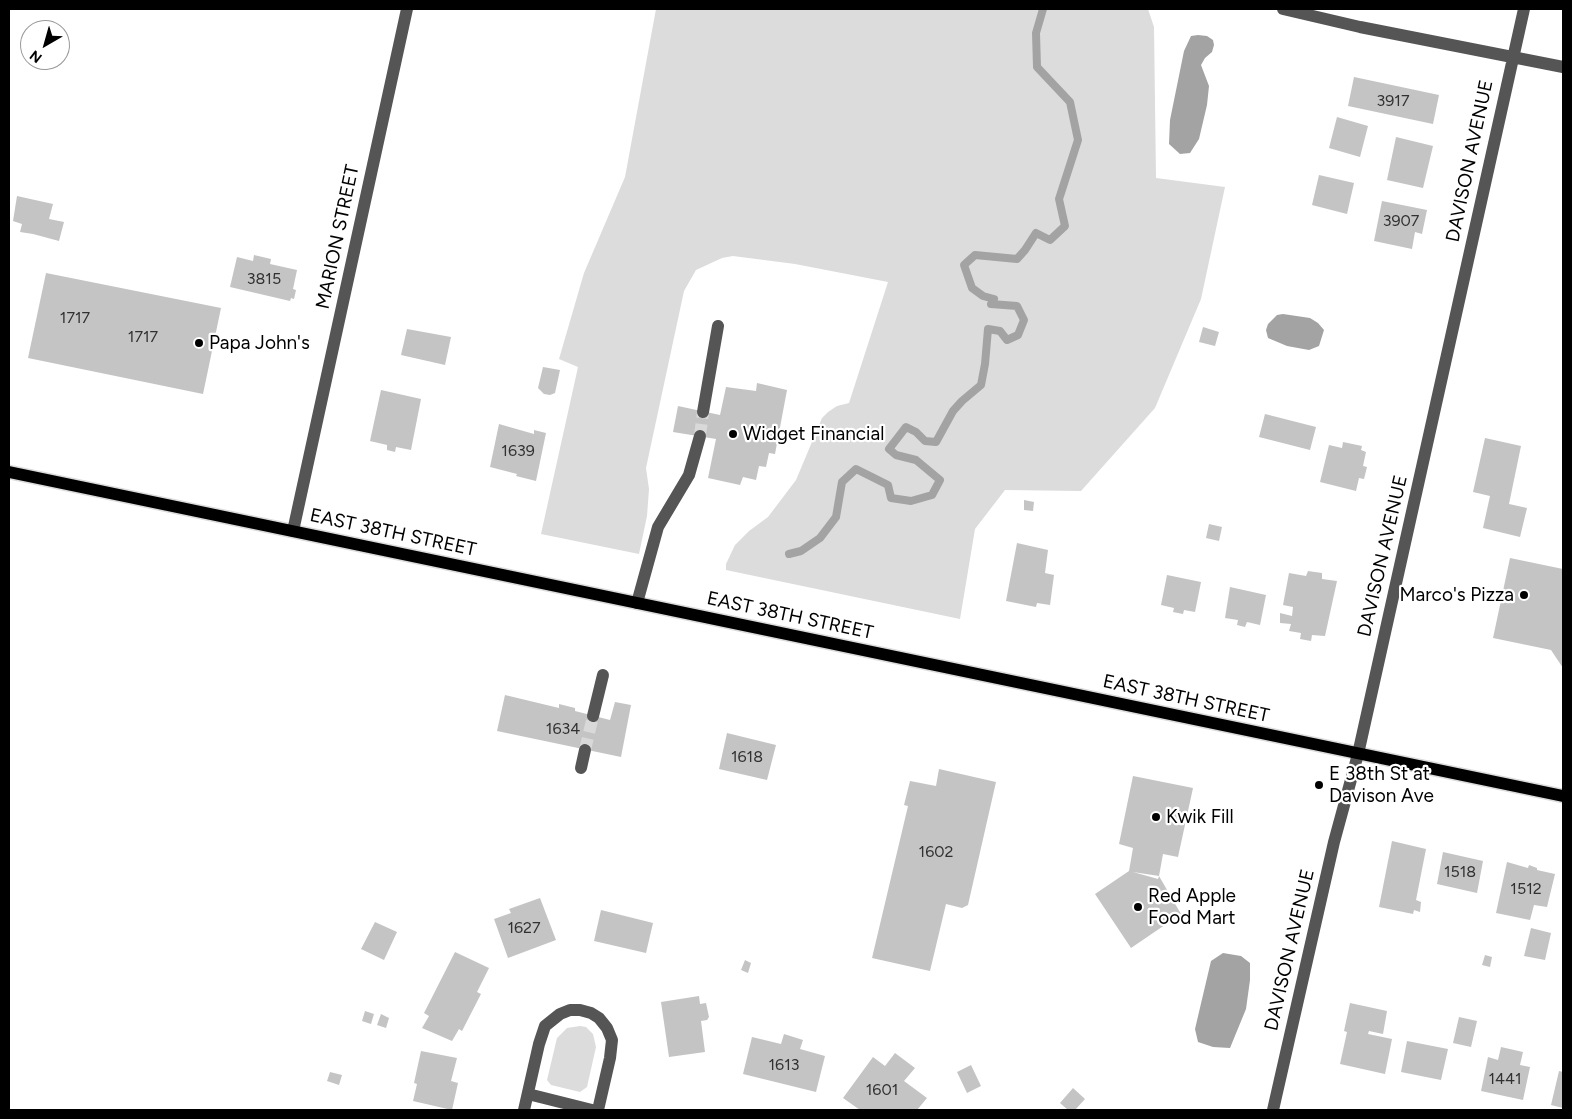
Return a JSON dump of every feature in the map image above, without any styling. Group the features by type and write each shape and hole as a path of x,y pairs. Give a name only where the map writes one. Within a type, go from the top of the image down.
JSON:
{"main road":[{"name":"EAST 38TH STREET","path":"9,472 1563,796"}],"street":[{"name":"MARION STREET","path":"294,531 407,9"},
{"path":"1283,9 1360,27 1563,67"},
{"name":"DAVISON AVENUE","path":"1273,1110 1334,842 1358,754 1524,9"},
{"path":"703,412 718,326"},
{"path":"637,603 658,527 689,474 700,436"},
{"path":"592,716 603,675"},
{"path":"581,768 586,750"},
{"path":"524,1110 541,1034 545,1026 560,1014 570,1010 580,1010 599,1018 607,1028 612,1040 610,1058 598,1110"},
{"path":"528,1094 592,1110"}],"shaded area":[{"path":"656,9 1148,9 1154,27 1156,178 1225,187 1201,299 1155,408 1081,491 1005,490 975,529 960,619 726,570 726,564 735,545 749,531 768,517 796,480 822,418 837,406 849,403 888,282 795,264 733,256 722,258 696,270 684,291 646,468 649,489 647,516 639,554 541,534 578,367 559,359 584,273 625,177"},
{"path":"1191,36 1207,36 1213,40 1214,45 1212,52 1201,65 1209,86 1207,105 1199,139 1190,153 1180,154 1169,144 1170,120 1184,51"},
{"path":"1283,314 1310,318 1318,323 1324,330 1319,346 1309,350 1287,346 1268,338 1266,330 1268,324 1277,315"},
{"path":"1223,953 1241,956 1250,963 1246,1009 1230,1048 1213,1047 1198,1042 1195,1029 1211,961"},
{"path":"586,1027 593,1034 596,1047 587,1087 580,1092 551,1085 547,1080 557,1038 567,1028"}],"building":[{"path":"1354,77 1439,95 1433,124 1348,106"},
{"path":"1337,117 1368,126 1360,157 1329,148"},
{"path":"1396,137 1433,146 1423,188 1387,180"},
{"path":"1319,175 1354,183 1347,214 1312,205"},
{"path":"17,196 53,204 49,219 64,222 59,241 20,232 22,224 13,221"},
{"path":"1382,201 1427,210 1422,234 1415,232 1412,249 1374,241"},
{"path":"254,255 271,259 270,264 297,270 293,289 296,290 294,299 291,298 290,301 230,287 237,257 253,261"},
{"path":"46,273 221,308 203,394 28,358"},
{"path":"1203,327 1219,332 1215,346 1199,342"},
{"path":"407,329 451,337 445,365 401,355"},
{"path":"543,367 560,370 555,393 550,395 544,394 538,388"},
{"name":"Widget Financial","path":"757,383 787,390 775,454 769,453 766,467 759,466 756,480 743,477 740,485 708,478 716,439 673,432 678,406 720,415 726,387 756,391"},
{"path":"381,390 421,399 411,450 396,447 395,452 387,450 387,445 370,441"},
{"path":"1265,414 1316,427 1310,450 1259,437"},
{"path":"499,424 534,434 534,430 546,433 536,481 490,467"},
{"path":"1485,438 1521,446 1509,504 1527,508 1520,537 1483,528 1490,496 1473,492"},
{"path":"1343,442 1362,446 1361,450 1366,452 1363,466 1367,467 1364,479 1359,478 1356,491 1320,482 1329,445 1342,448"},
{"path":"1024,500 1034,502 1033,511 1024,510"},
{"path":"1209,524 1222,527 1219,541 1206,538"},
{"path":"1017,543 1048,550 1045,573 1054,575 1050,605 1037,603 1036,607 1006,601"},
{"path":"1510,558 1563,569 1563,668 1551,650 1493,638"},
{"path":"1308,571 1322,573 1322,579 1337,581 1325,636 1312,635 1311,641 1300,639 1301,633 1289,631 1291,624 1280,623 1280,613 1292,616 1293,607 1283,605 1289,573 1306,576"},
{"path":"1167,575 1201,582 1195,612 1184,610 1183,614 1173,612 1174,608 1161,605"},
{"path":"1230,587 1266,595 1260,625 1247,622 1245,627 1237,625 1238,620 1225,618"},
{"path":"505,695 559,708 559,704 575,708 575,711 610,720 615,702 631,705 621,757 497,731"},
{"path":"727,733 776,745 767,780 719,769"},
{"path":"939,769 996,782 968,905 962,908 946,904 930,971 872,958 908,806 904,805 910,781 936,786"},
{"path":"1133,776 1193,788 1178,857 1163,854 1159,876 1181,914 1131,948 1095,894 1129,871 1133,848 1119,844","holes":["1133,872 1159,876 1158,879"]},
{"path":"1392,841 1426,849 1416,900 1421,902 1420,912 1414,910 1413,914 1379,907"},
{"path":"1443,852 1483,861 1477,893 1437,884"},
{"path":"1507,862 1528,868 1529,865 1537,868 1537,870 1555,874 1547,907 1534,905 1530,920 1496,913"},
{"path":"540,898 556,940 508,958 494,919 511,913 509,909"},
{"path":"601,910 653,923 646,953 594,941"},
{"path":"375,922 397,932 384,960 361,949"},
{"path":"1531,928 1551,933 1545,960 1524,956"},
{"path":"455,952 489,968 477,992 481,994 462,1031 459,1029 452,1041 422,1028 429,1016 424,1013"},
{"path":"1485,955 1492,957 1490,967 1482,965"},
{"path":"745,960 751,963 748,973 741,970"},
{"path":"699,996 700,1004 706,1003 709,1017 707,1020 701,1021 705,1052 669,1057 661,1002"},
{"path":"1350,1003 1387,1011 1383,1034 1369,1031 1368,1034 1392,1039 1385,1074 1340,1064 1347,1032 1344,1031"},
{"path":"365,1011 374,1014 371,1024 362,1021"},
{"path":"381,1014 389,1018 386,1028 377,1025"},
{"path":"1459,1017 1477,1021 1471,1047 1453,1043"},
{"path":"784,1034 803,1040 800,1049 825,1056 816,1092 743,1074 752,1037 781,1044"},
{"path":"1407,1041 1448,1049 1441,1080 1401,1072"},
{"path":"1501,1047 1523,1052 1520,1065 1530,1067 1523,1100 1481,1091 1488,1057 1498,1060"},
{"path":"421,1051 457,1058 451,1081 458,1083 452,1110 413,1101 417,1084 414,1083"},
{"path":"895,1053 915,1068 904,1081 927,1098 917,1110 860,1110 843,1098 873,1057 885,1066"},
{"path":"971,1065 981,1086 967,1093 957,1072"},
{"path":"1559,1071 1563,1072 1563,1108 1551,1105"},
{"path":"330,1072 342,1075 339,1085 327,1081"},
{"path":"1073,1088 1085,1099 1075,1110 1068,1110 1060,1103"}],"waterway":[{"path":"789,554 801,551 820,538 836,517 842,482 856,469 888,485 891,498 911,501 932,495 940,480 916,460 896,455 889,449 906,427 916,432 925,441 936,442 953,411 981,385 988,329 1000,331 1007,340 1018,335 1024,320 1017,306 991,304 994,299 983,296 972,288 964,265 975,255 1017,259 1036,233 1050,240 1065,226 1059,199 1078,140 1070,102 1037,67 1036,33 1043,9"}],"tunnel":[{"path":"700,436 703,412"},
{"path":"585,750 593,716"}],"place":[{"name":"Papa John's","path":"199,343"},
{"name":"Widget Financial","path":"733,434"},
{"name":"Marco's Pizza","path":"1524,595"},
{"name":"E 38th St at Davison Ave","path":"1319,785"},
{"name":"Kwik Fill","path":"1156,817"},
{"name":"Red Apple Food Mart","path":"1138,907"}]}
